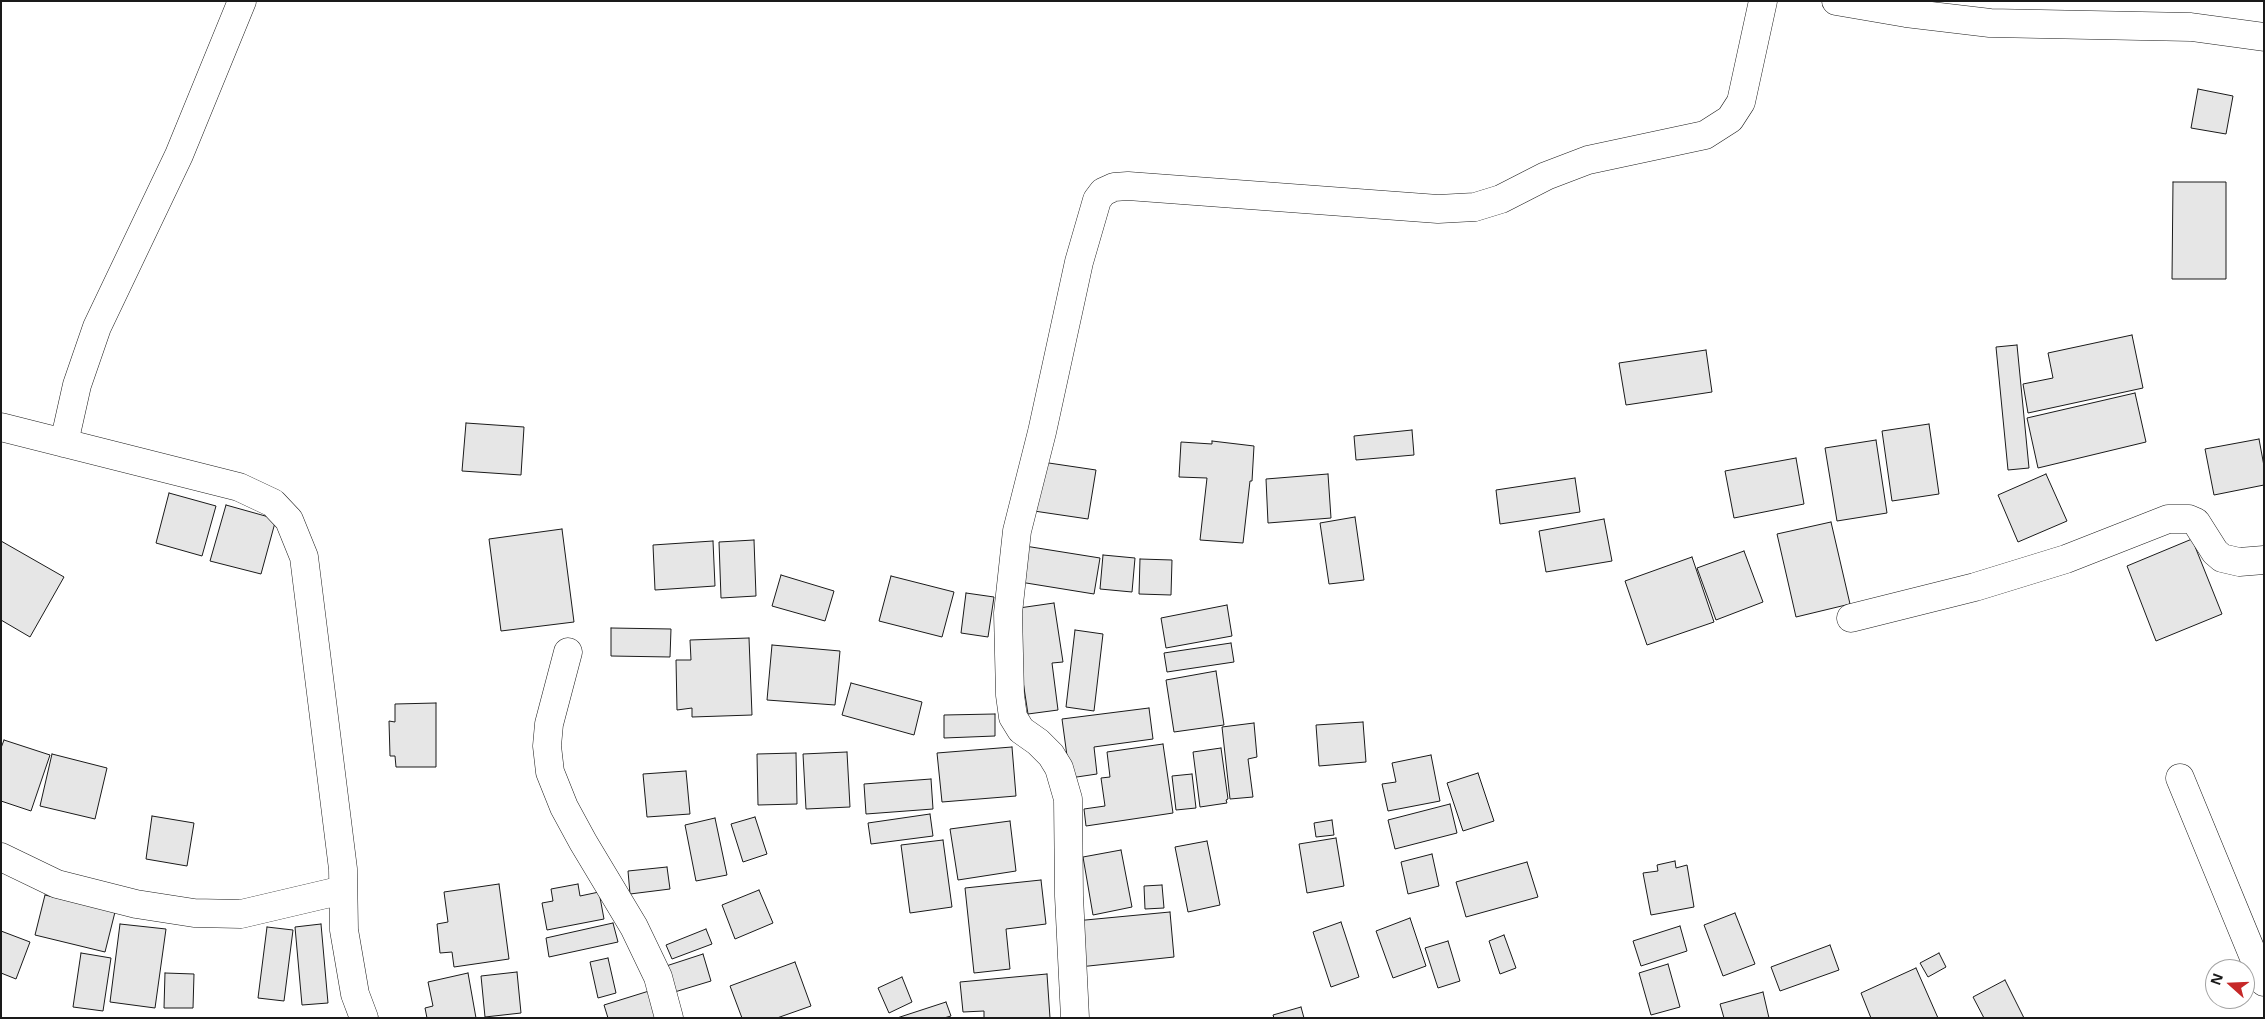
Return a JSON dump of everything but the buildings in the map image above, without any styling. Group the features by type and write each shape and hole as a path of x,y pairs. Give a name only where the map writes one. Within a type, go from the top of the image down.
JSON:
{"street":[{"path":"1075,1018 1069,896 1068,799 1059,768 1051,755 1038,742 1021,730 1013,717 1010,695 1008,613 1017,531 1042,432 1079,262 1097,200 1103,192 1114,187 1128,186 1438,208 1475,207 1501,199 1546,176 1588,160 1705,135 1730,119 1741,102 1763,1"},
{"path":"1836,1 1906,13 1990,23 2191,27 2264,37"},
{"path":"64,443 77,385 96,327 179,155 242,2"},
{"path":"1,427 239,486 273,503 289,520 304,557 343,869 344,930 355,994 364,1018"},
{"path":"1851,618 1975,587 2066,559 2168,519 2189,518 2196,522 2214,552 2222,558 2239,562 2264,560"},
{"path":"568,652 550,724 547,746 550,772 564,807 638,935 658,976 669,1018"},
{"path":"2180,778 2264,982"},
{"path":"1,857 57,884 136,904 194,913 242,914 343,890"}]}
